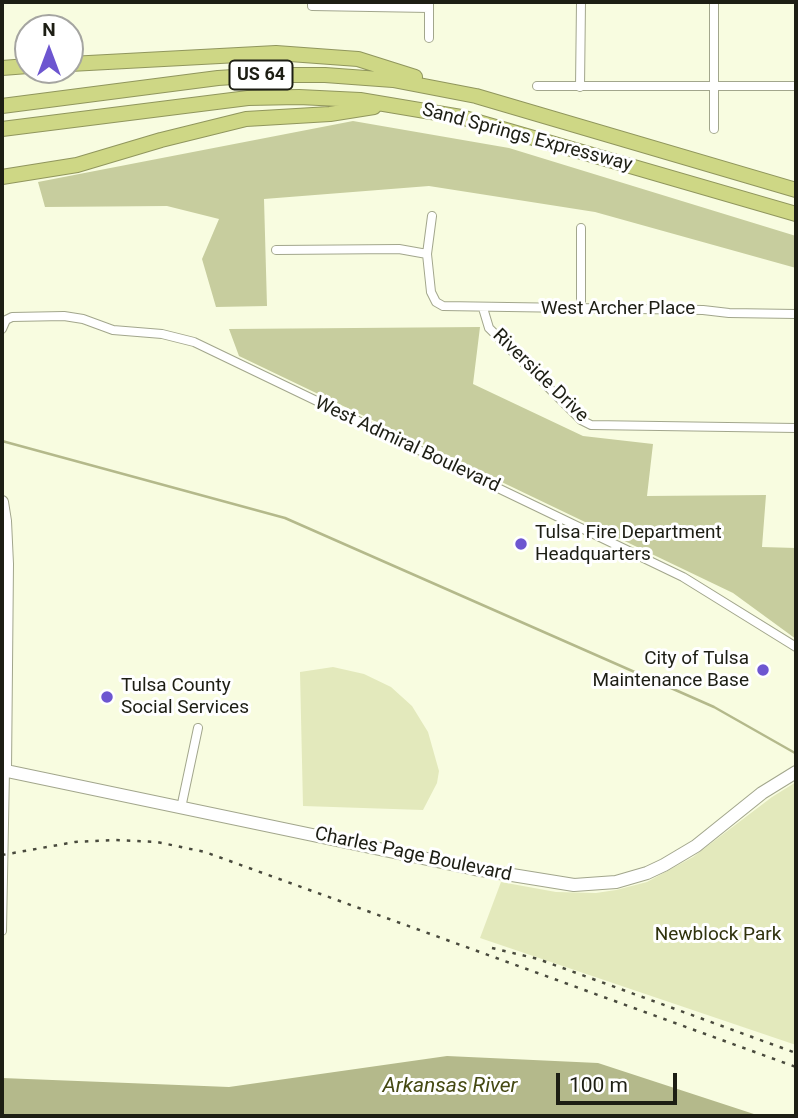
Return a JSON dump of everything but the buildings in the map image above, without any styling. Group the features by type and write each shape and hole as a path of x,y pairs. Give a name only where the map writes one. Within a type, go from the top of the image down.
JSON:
{"highway":[{"path":"84,63 275,52 326,55 358,59 476,96"},
{"name":"Sand Springs Expressway","path":"2,106 218,78 299,74 393,80 476,96 796,190"},
{"name":"Sand Springs Expressway","path":"2,129 220,101 266,97 331,97 393,104 480,122 796,214"},
{"path":"2,177 77,165 181,135 246,120 330,114 393,104"}],"main road":[{"path":"2,502 7,564 3,770"},
{"name":"Charles Page Boulevard","path":"3,770 475,869 551,883 596,884 635,877 664,865 696,846 762,793 796,772"}],"street":[{"path":"580,2 580,87"},
{"path":"714,2 714,128"},
{"path":"312,4 429,5 429,38"},
{"path":"537,86 796,86"},
{"path":"276,250 399,249 427,254 432,216"},
{"path":"581,228 581,310"},
{"name":"West Archer Place","path":"427,254 431,295 439,304 450,307 796,314"},
{"name":"Riverside Drive","path":"483,308 489,328 581,420 591,425 796,428"},
{"name":"West Admiral Boulevard","path":"2,329 6,320 12,317 64,316 83,319 113,330 162,334 194,342 671,571 718,596 796,647"},
{"path":"181,808 198,728"},
{"path":"2,930 3,770"}],"green space":[{"path":"333,667 364,674 391,687 412,706 428,732 439,771 437,783 423,810 303,806 300,672"},
{"name":"Newblock Park","path":"796,782 796,1045 480,938 501,882 556,892 596,893 647,882 693,857"}],"shaded area":[{"path":"353,121 509,148 796,236 796,268 595,212 429,186 264,199 267,306 216,307 202,259 219,219 167,206 45,207 38,182"},
{"path":"480,327 473,384 583,436 653,444 647,496 766,495 762,547 796,548 796,639 733,593 239,356 229,329"}],"water":[{"name":"Arkansas River","path":"447,1056 598,1063 760,1116 2,1116 2,1078 229,1087"}],"waterway":[{"path":"2,441 285,518 714,707 795,753"}],"railway":[{"path":"2,855 75,842 116,840 157,842 205,852 796,1067"},
{"path":"492,948 538,959 796,1053"}],"place":[{"name":"Tulsa Fire Department Headquarters","path":"521,544"},
{"name":"City of Tulsa Maintenance Base","path":"763,670"},
{"name":"Tulsa County Social Services","path":"107,697"}]}
